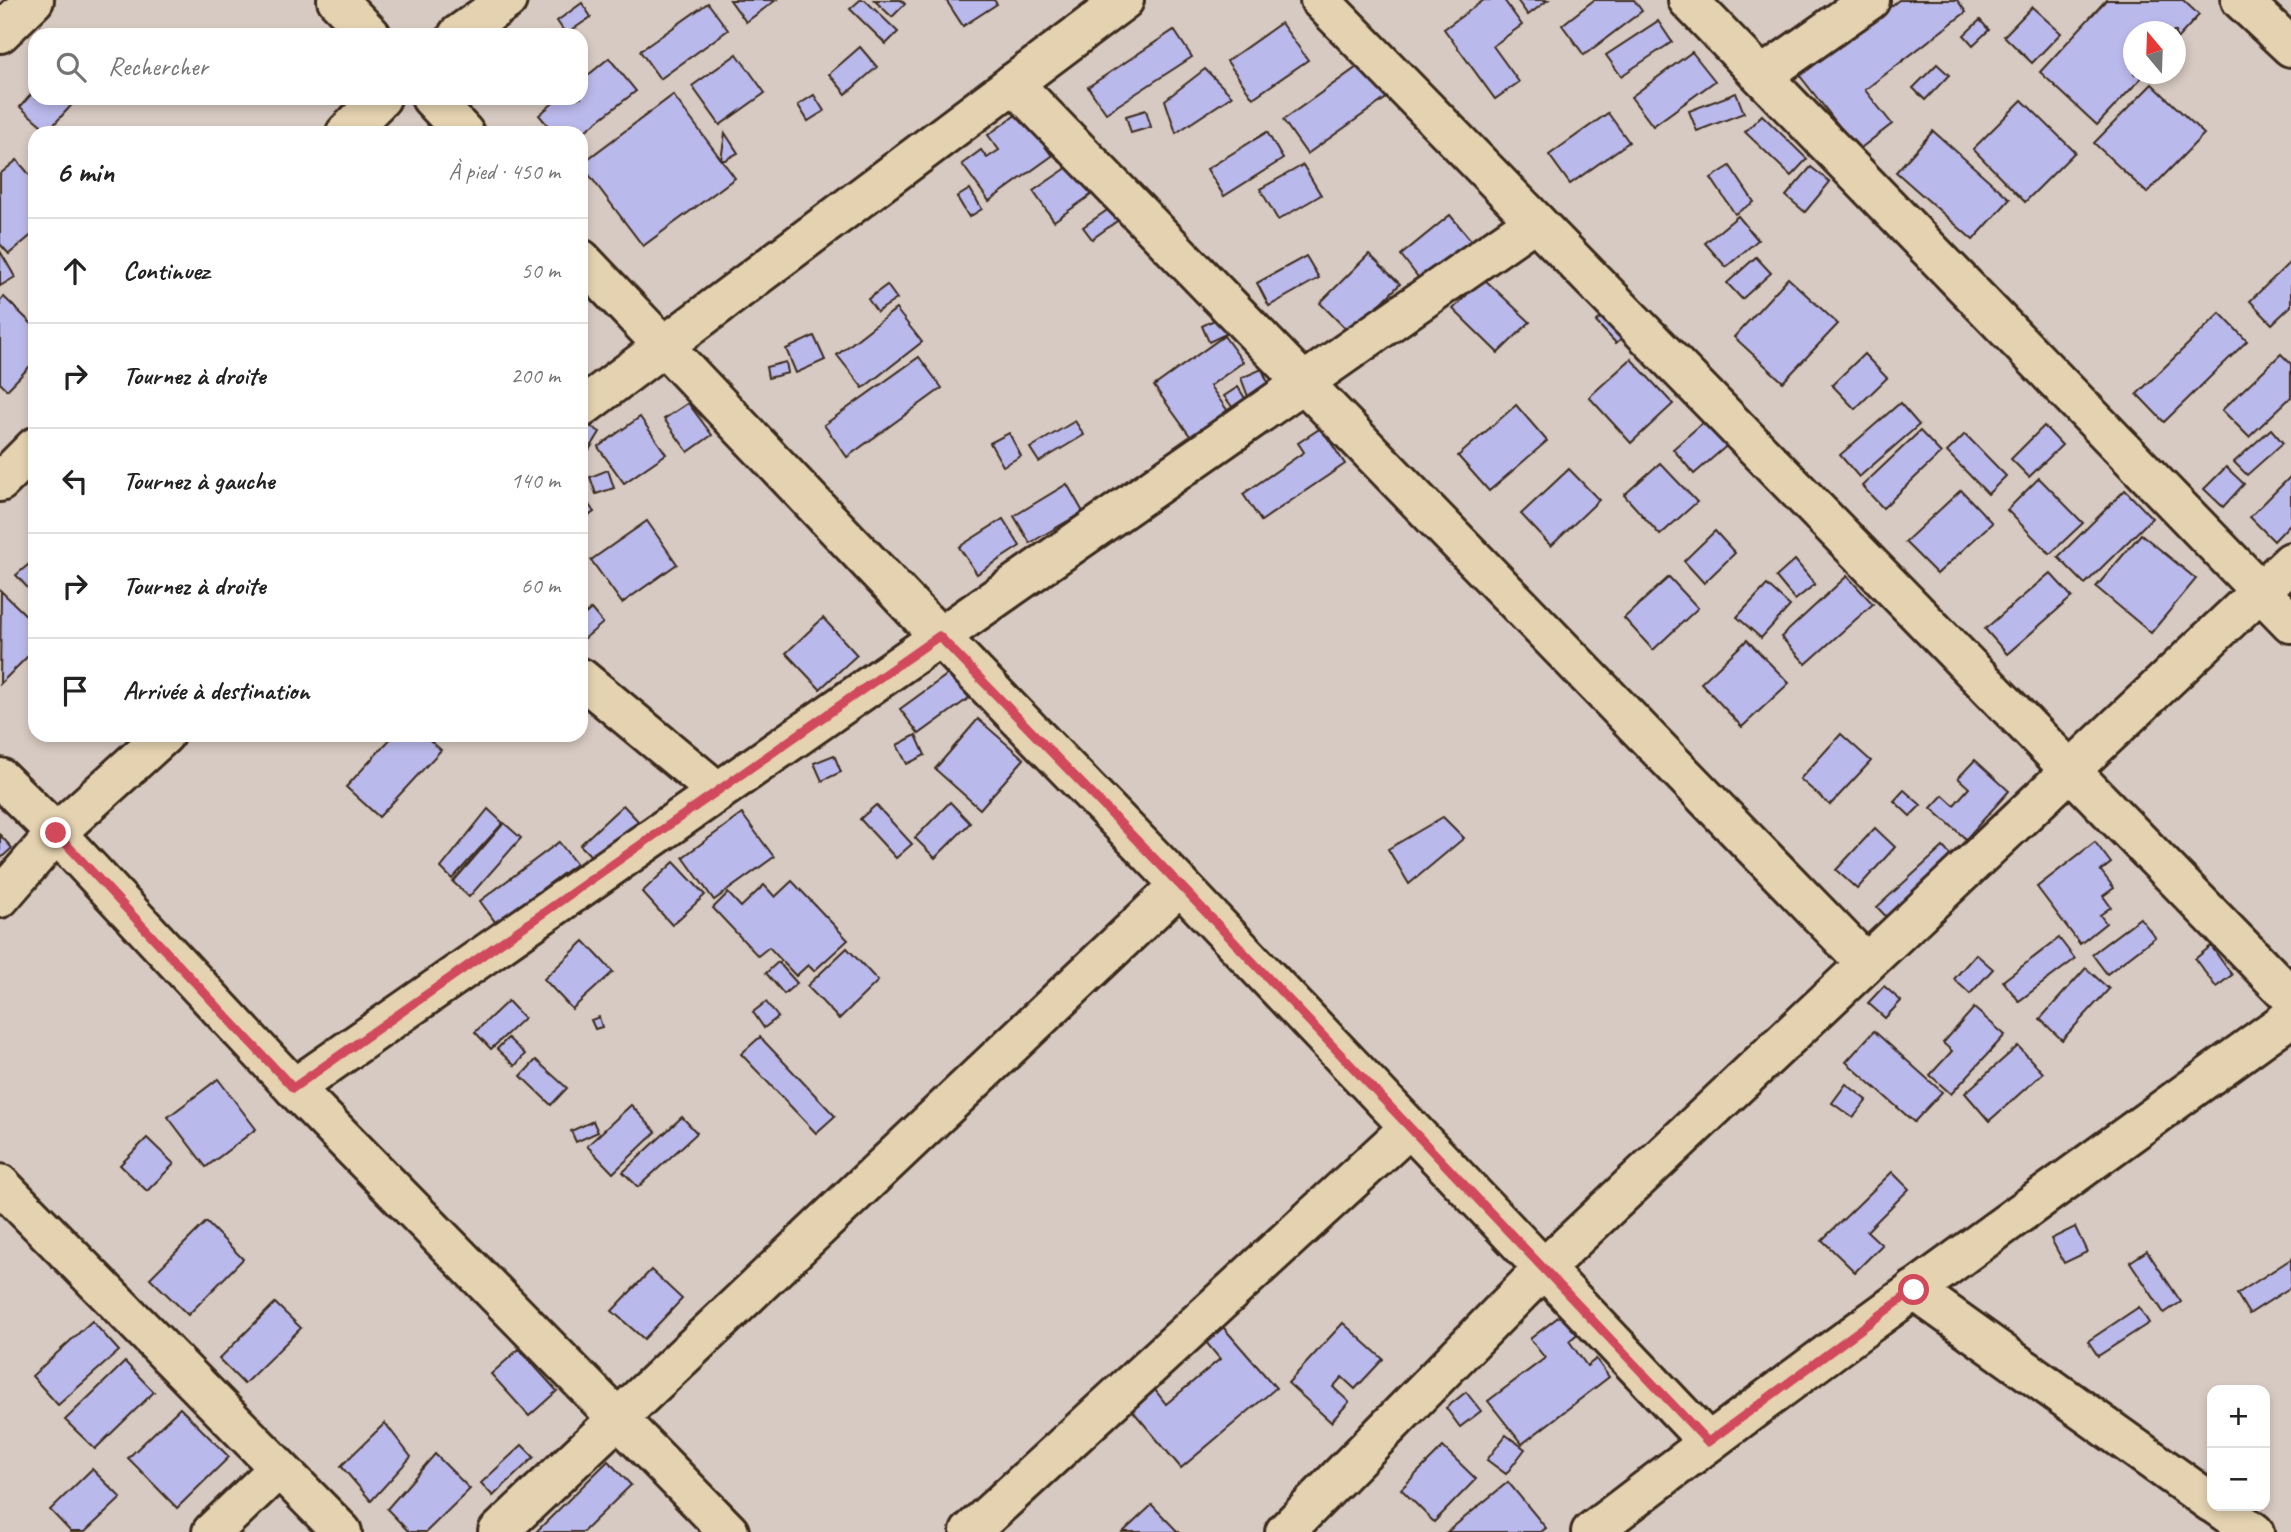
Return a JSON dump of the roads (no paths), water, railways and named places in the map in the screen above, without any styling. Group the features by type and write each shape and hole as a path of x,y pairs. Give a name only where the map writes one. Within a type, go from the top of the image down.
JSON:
{"street":[{"path":"0,33 34,0"},
{"path":"337,0 364,28"},
{"path":"468,28 507,0"},
{"path":"588,403 1124,0"},
{"path":"1320,0 2291,997"},
{"path":"1688,0 2291,623"},
{"path":"1762,76 1870,0"},
{"path":"2241,0 2291,47"},
{"path":"1013,83 1866,963"},
{"path":"353,126 374,105"},
{"path":"438,105 457,126"},
{"path":"293,1088 1535,221"},
{"path":"588,267 1708,1442"},
{"path":"0,482 28,454"},
{"path":"1285,1532 1543,1269 2291,562"},
{"path":"588,684 718,791"},
{"path":"0,898 56,833 156,742"},
{"path":"0,778 56,833 293,1088 729,1532"},
{"path":"498,1532 1180,885"},
{"path":"1591,1532 1914,1290 2291,1017"},
{"path":"970,1532 1409,1128"},
{"path":"0,1184 342,1532"},
{"path":"1914,1290 2207,1499"},
{"path":"212,1532 278,1469"},
{"path":"2224,1511 2254,1532"}]}
